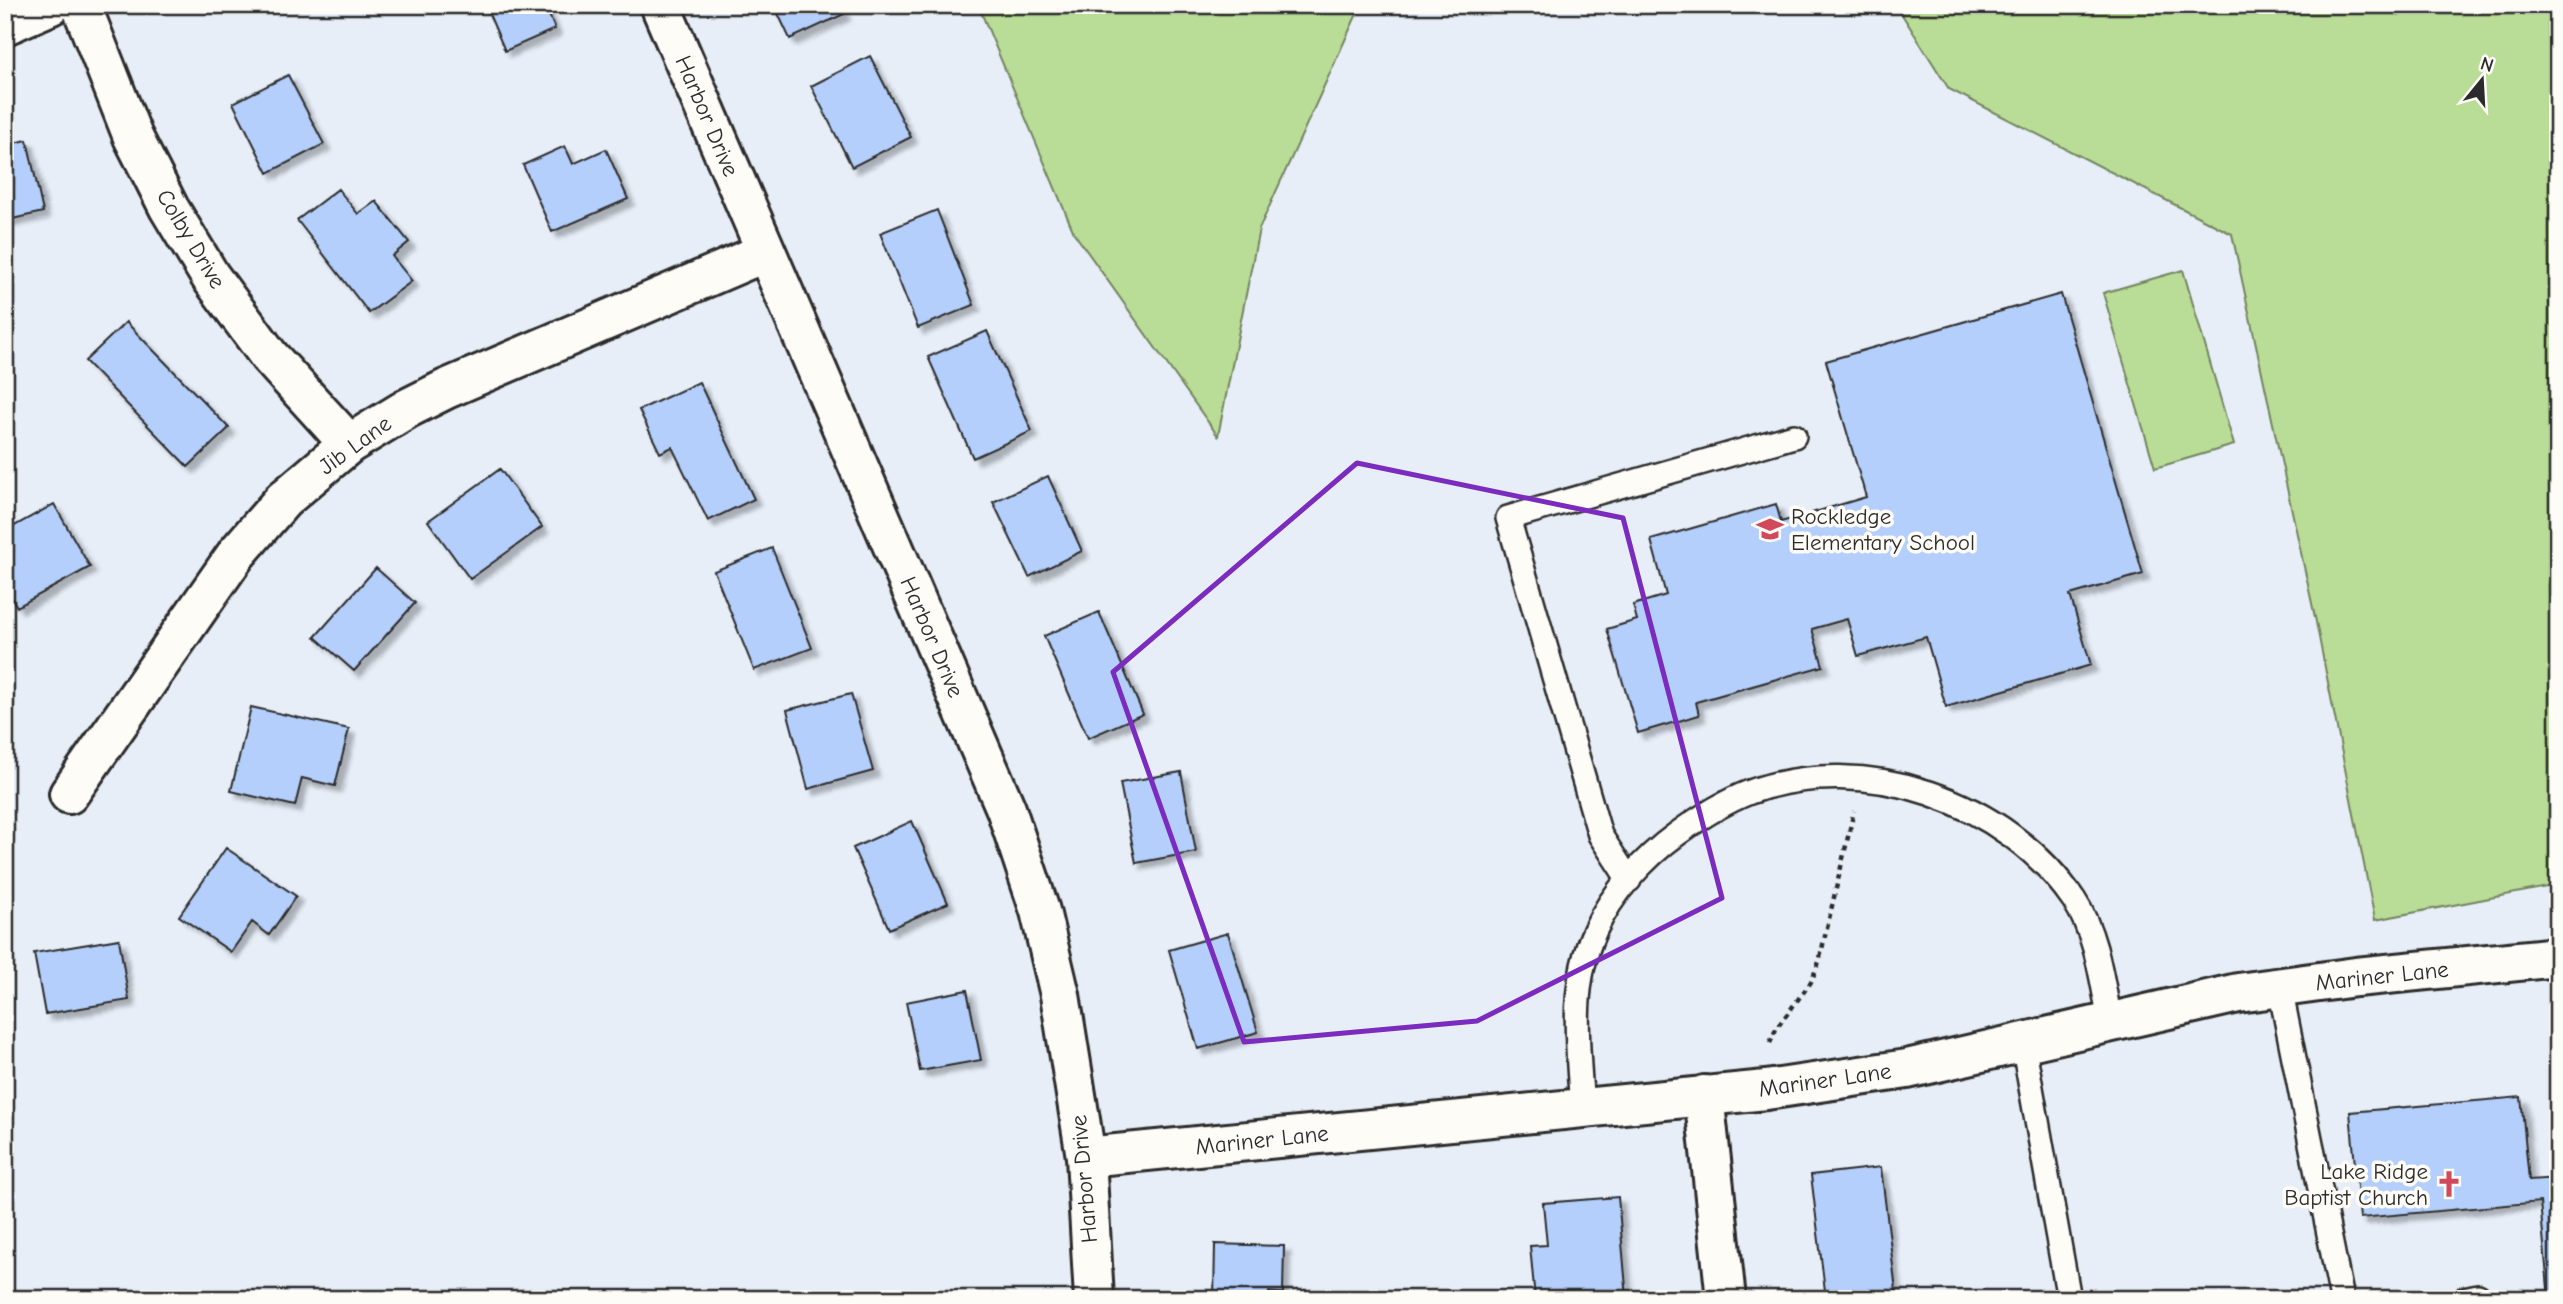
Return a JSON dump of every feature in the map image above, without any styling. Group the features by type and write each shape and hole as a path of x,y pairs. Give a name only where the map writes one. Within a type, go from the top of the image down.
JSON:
{"street":[{"path":"5,25 51,5"},
{"name":"Colby Drive","path":"81,5 133,137 169,208 211,276 269,356 349,444"},
{"name":"Harbor Drive","path":"660,5 1006,809 1040,911 1060,995 1086,1157 1094,1299"},
{"name":"Jib Lane","path":"69,794 237,553 283,500 349,444 408,408 446,390 766,252"},
{"name":"Mariner Lane","path":"1086,1157 1766,1090 1907,1069 2238,993 2356,977 2558,957"},
{"path":"1704,1095 1726,1299"}],"lane":[{"path":"1629,880 1600,835 1508,518 1794,436"},
{"path":"1582,1108 1577,1029 1580,977 1594,931 1606,909 1649,857 1695,821 1749,793 1806,779 1859,778 1922,790 1971,811 2014,837 2045,864 2076,904 2090,933 2110,1021"},
{"path":"2280,988 2342,1299"},
{"path":"2023,1043 2069,1299"},
{"path":"2464,1299 2478,1296 2478,1299"}],"path":[{"path":"1770,1043 1776,1029 1811,982 1819,962 1857,799"}],"highlighted area":[{"path":"1357,463 1623,518 1722,898 1477,1021 1244,1042 1113,672"}],"green space":[{"path":"978,5 1361,5 1259,229 1218,436 1074,233"},
{"path":"1896,5 2558,5 2558,885 2375,920 2316,622 2232,234 1949,89"},
{"path":"2183,270 2234,445 2155,468 2103,293"}],"building":[{"path":"485,5 545,5 555,29 505,51"},
{"path":"774,5 840,5 844,14 790,39"},
{"path":"870,56 911,137 852,167 811,86"},
{"path":"288,75 324,144 268,173 233,103"},
{"path":"27,140 43,212 8,220 5,207 5,145"},
{"path":"565,146 573,164 606,149 628,199 552,232 523,165"},
{"path":"338,189 358,214 376,201 409,242 392,256 412,281 369,313 297,220"},
{"path":"937,210 974,305 918,328 880,233"},
{"name":"Rockledge Elementary School","path":"2061,294 2143,574 2070,595 2091,665 1946,707 1926,637 1858,656 1847,619 1812,629 1823,666 1696,702 1699,715 1638,733 1607,629 1637,620 1633,605 1666,595 1651,540 1776,504 1781,522 1866,497 1826,361"},
{"path":"126,322 229,428 188,467 85,361"},
{"path":"987,331 1032,431 973,458 928,357"},
{"path":"699,382 754,499 708,521 672,447 660,453 639,410"},
{"path":"500,469 542,527 470,579 428,521"},
{"path":"1048,476 1082,551 1029,577 993,502"},
{"path":"54,504 90,567 17,607 5,586 5,531"},
{"path":"772,548 812,648 754,670 714,571"},
{"path":"376,568 415,603 354,671 315,637"},
{"path":"1099,612 1143,714 1088,738 1044,636"},
{"path":"851,694 873,771 808,789 787,710"},
{"path":"251,707 349,729 335,786 302,778 295,806 231,791"},
{"path":"1181,772 1196,852 1136,863 1120,783"},
{"path":"912,821 948,903 889,929 853,848"},
{"path":"226,848 296,896 269,935 252,922 231,952 179,916"},
{"path":"1228,933 1258,1032 1198,1049 1169,950"},
{"path":"119,939 129,1000 45,1014 34,953"},
{"path":"967,990 981,1060 920,1071 906,1002"},
{"path":"2521,1097 2529,1180 2558,1178 2558,1299 2549,1299 2540,1202 2360,1218 2350,1112"},
{"path":"1881,1167 1897,1299 1826,1299 1811,1175"},
{"path":"1618,1197 1627,1299 1535,1299 1530,1246 1547,1245 1543,1203"},
{"path":"1215,1244 1284,1246 1283,1293 1269,1292 1268,1299 1214,1299"}],"place":[{"name":"Rockledge Elementary School","path":"1770,529"},
{"name":"Lake Ridge Baptist Church","path":"2449,1184"}]}
